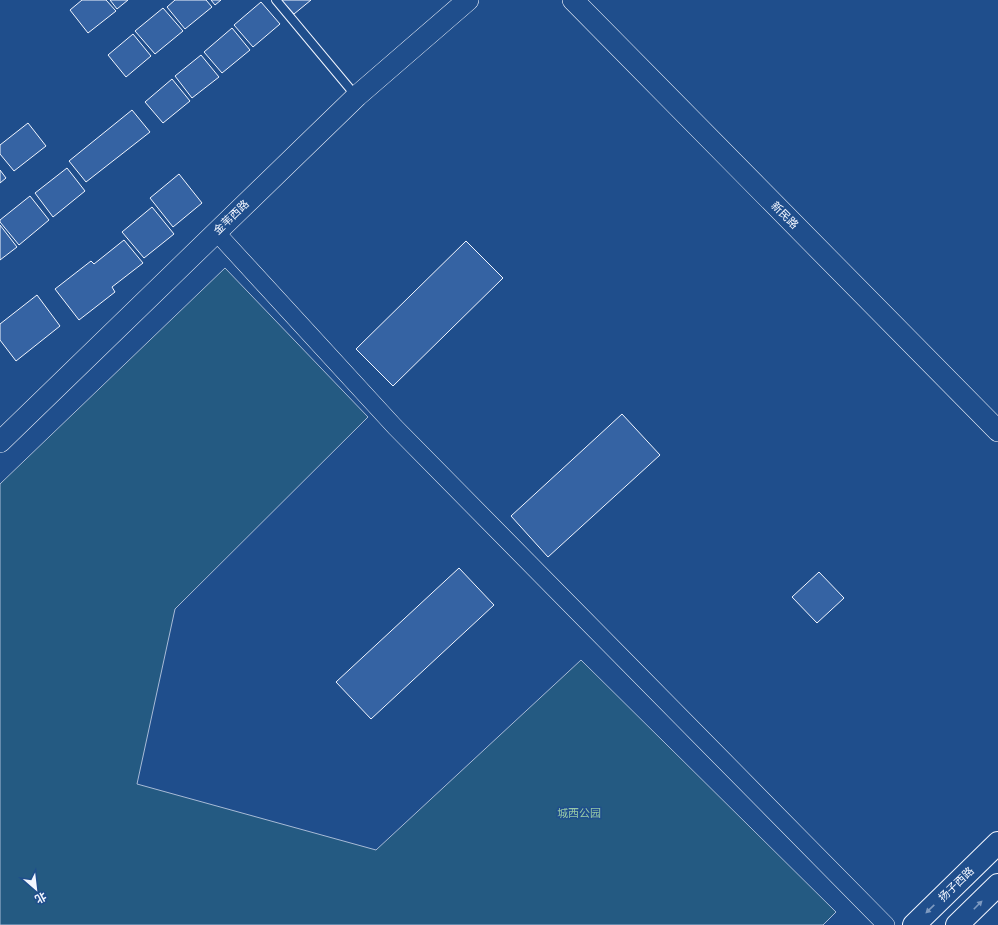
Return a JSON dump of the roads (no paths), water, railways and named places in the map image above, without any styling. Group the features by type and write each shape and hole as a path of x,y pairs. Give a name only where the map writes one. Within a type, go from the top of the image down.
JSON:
{"main road":[{"name":"扬子西路","path":"914,925 998,843"},
{"path":"957,925 998,885"}],"street":[{"name":"金苇西路","path":"0,442 356,96 468,0"},
{"name":"新民路","path":"573,0 998,431"},
{"path":"216,232 401,433 886,925"}],"lane":[{"path":"276,0 356,96"}],"park label":[{"name":"城西公园","path":"579,813"}]}
